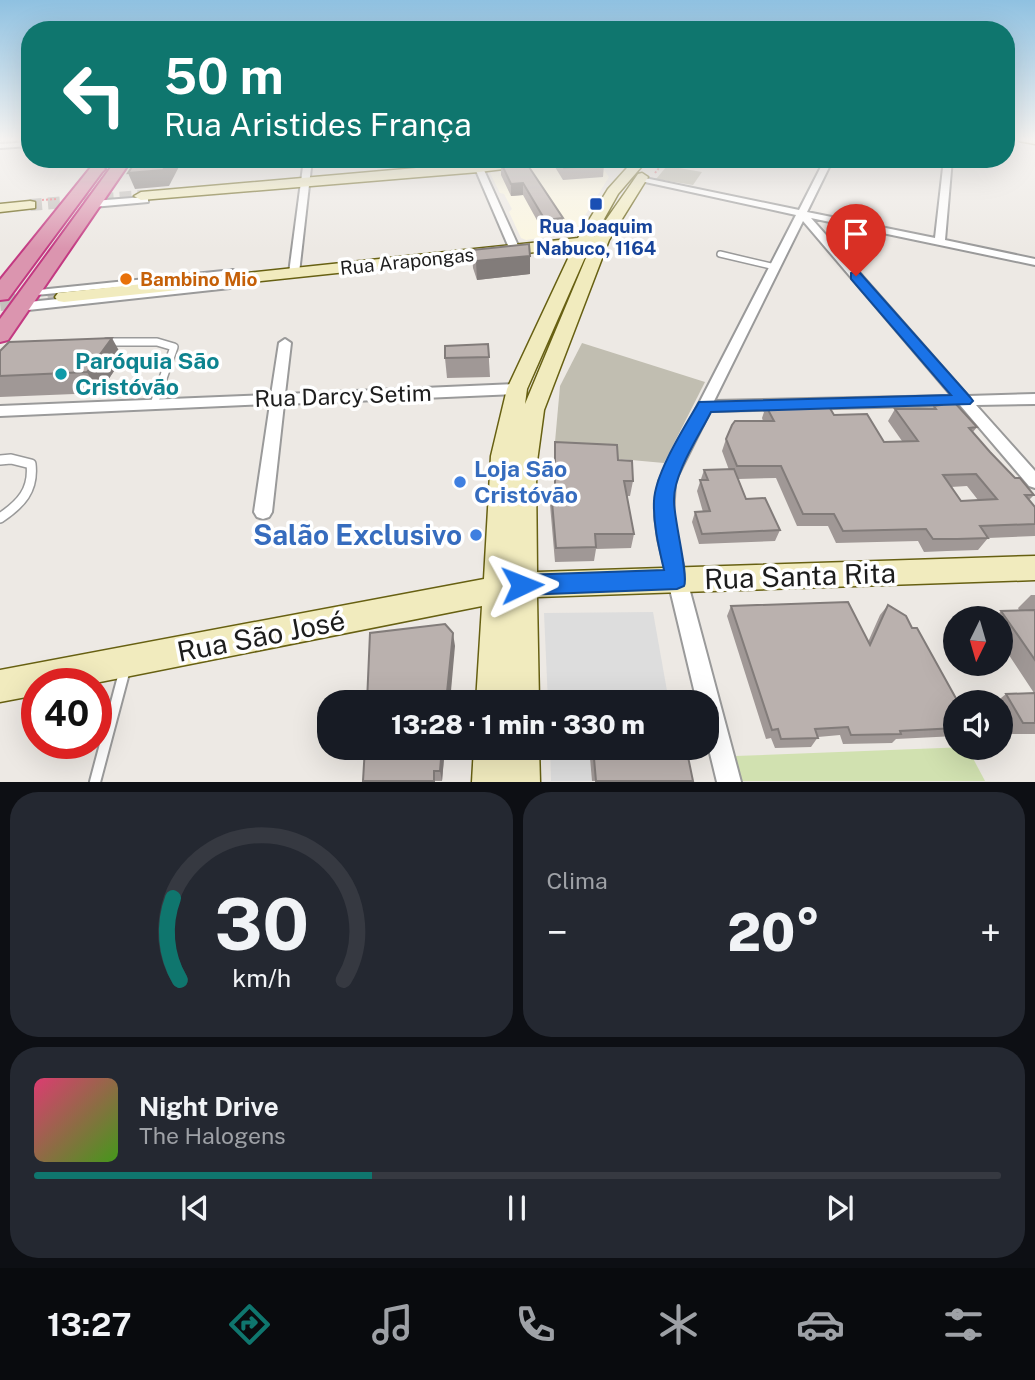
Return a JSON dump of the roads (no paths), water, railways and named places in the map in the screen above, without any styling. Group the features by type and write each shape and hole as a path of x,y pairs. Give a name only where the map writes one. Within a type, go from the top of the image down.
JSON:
{"highway":[{"path":"0,335 24,300 97,175"},
{"path":"0,295 109,175"}],"main road":[{"path":"143,198 374,175"},
{"path":"521,690 509,588 503,456 517,389 592,241 639,175"},
{"path":"0,208 23,206"},
{"path":"495,690 533,410 592,241"},
{"name":"Rua Arapongas","path":"64,297 592,241"},
{"name":"Rua Santa Rita","path":"509,588 1035,568"},
{"name":"Rua São José","path":"0,685 509,588"},
{"path":"491,782 492,760"},
{"path":"522,760 522,782"}],"street":[{"path":"294,272 307,175"},
{"path":"482,175 515,250"},
{"path":"673,175 802,214 1035,262"},
{"path":"729,782 667,539 664,499 667,481 821,175"},
{"path":"940,243 946,175"},
{"path":"84,201 143,198"},
{"path":"802,214 1035,482"},
{"name":"Rua Arapongas","path":"24,300 230,285 231,279"},
{"path":"263,512 285,343"},
{"name":"Rua Darcy Setim","path":"0,411 517,389"},
{"path":"705,406 1035,399"}],"lane":[{"path":"720,254 775,267"},
{"path":"104,342 157,342 174,347 153,404"},
{"path":"0,460 11,459 31,464 33,475 27,495 18,507 0,518"},
{"path":"95,782 127,662"}],"tunnel":[{"path":"30,205 141,196"},
{"path":"0,303 64,297"}],"place":[{"name":"Rua Joaquim Nabuco, 1164","path":"596,204"},
{"name":"Bambino Mio","path":"126,279"},
{"name":"Paróquia São Cristóvão","path":"61,374"},
{"name":"Loja São Cristóvão","path":"460,482"},
{"name":"Salão Exclusivo","path":"476,535"}]}
